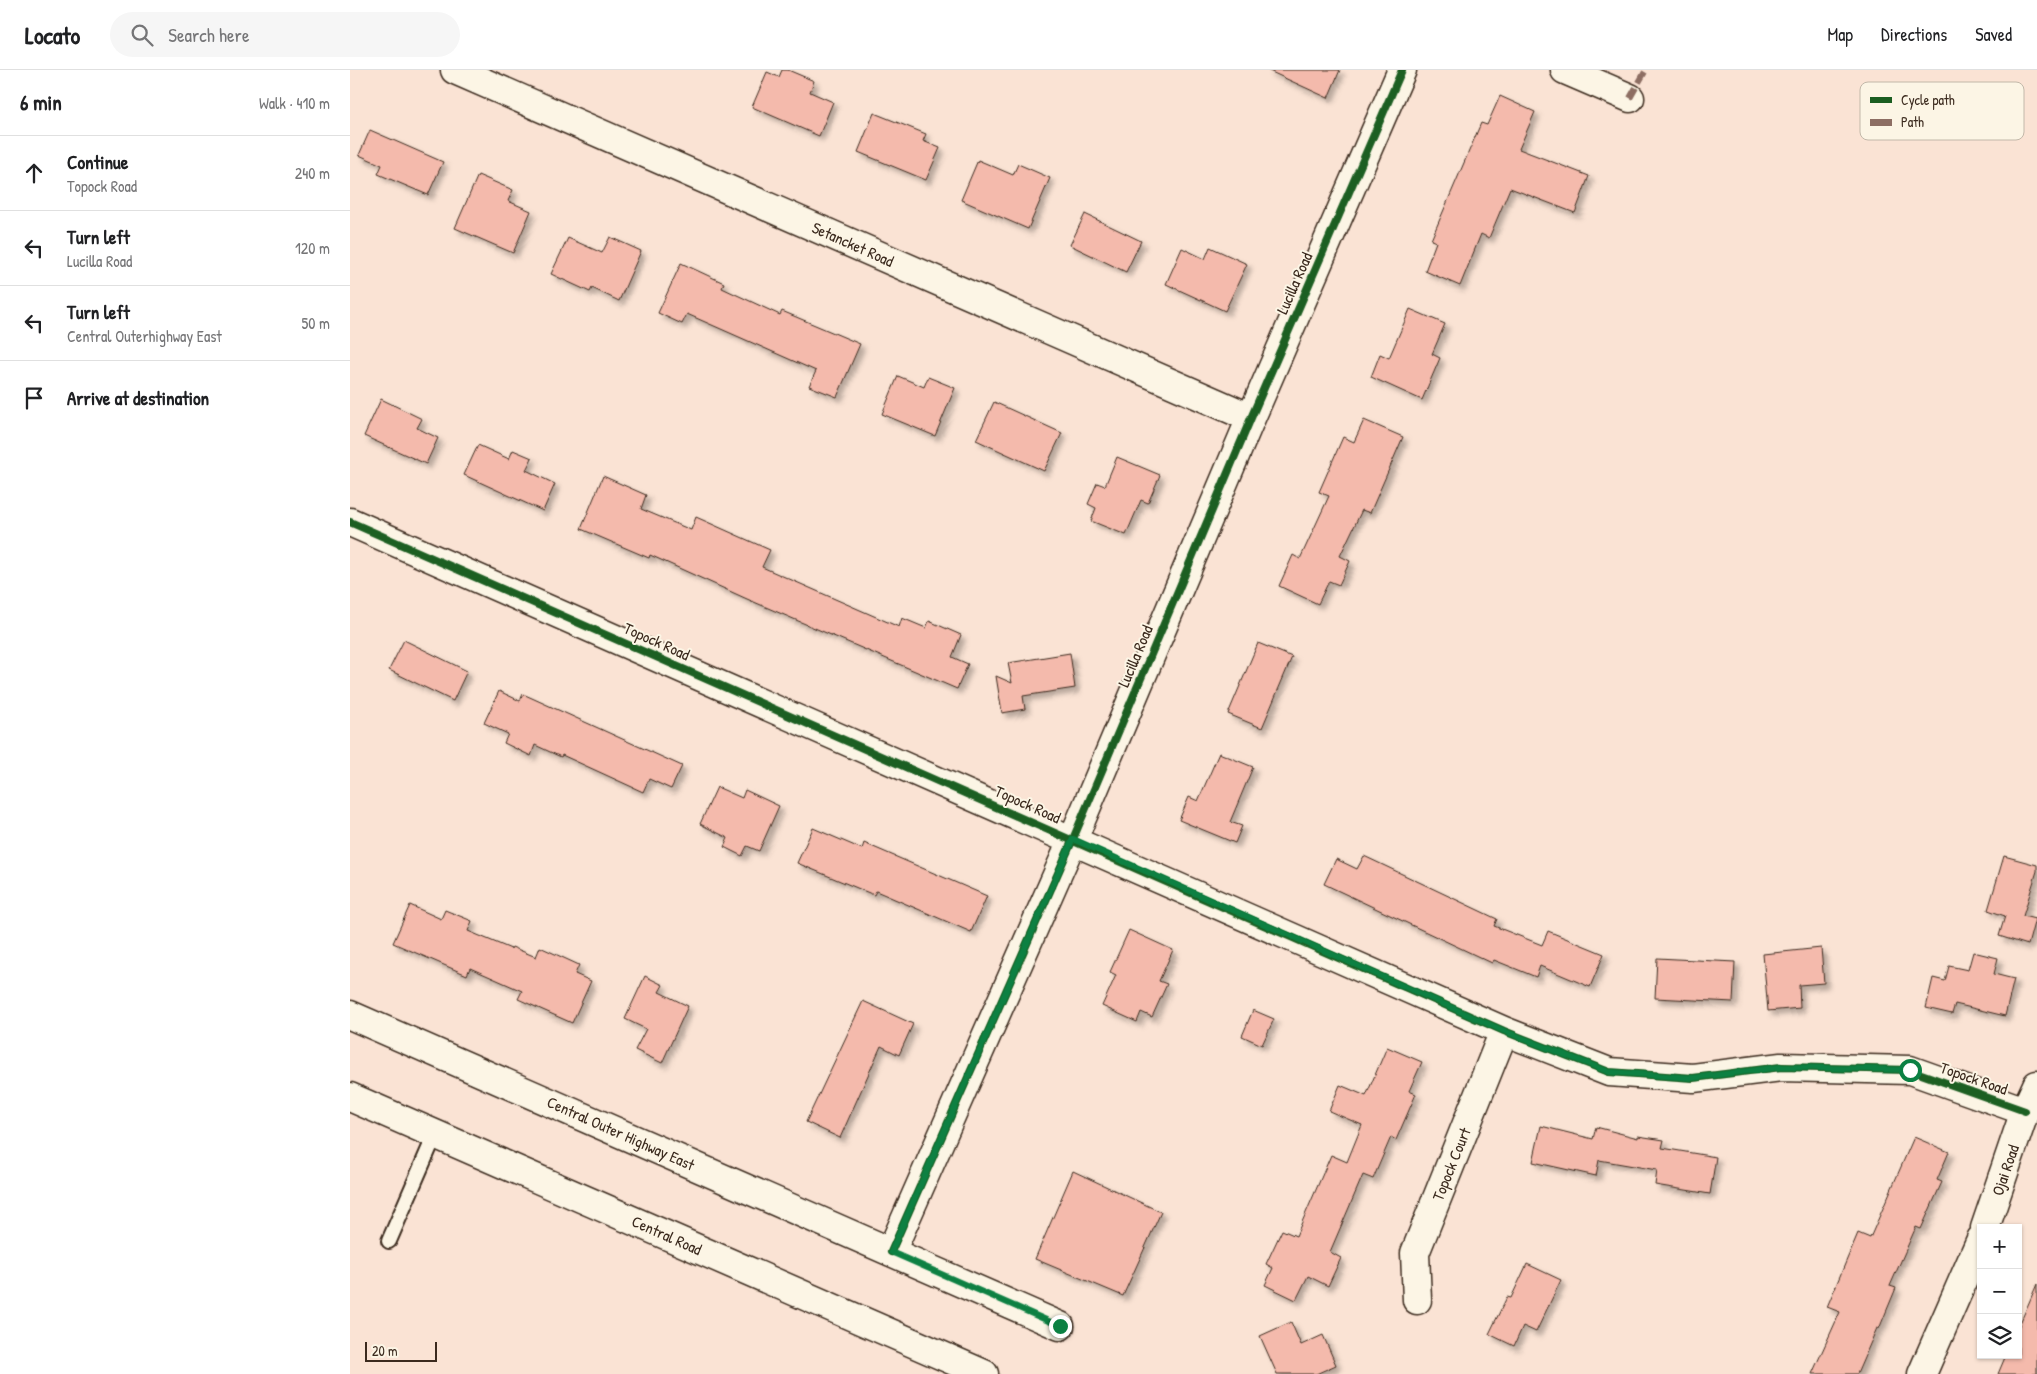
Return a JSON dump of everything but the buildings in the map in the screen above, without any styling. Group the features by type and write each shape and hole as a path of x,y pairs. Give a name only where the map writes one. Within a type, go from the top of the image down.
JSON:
{"street":[{"name":"Setancket Road","path":"455,70 1250,418"},
{"name":"Lucilla Road","path":"891,1252 1073,839 1250,418 1402,70"},
{"path":"1565,70 1630,98"},
{"name":"Topock Road","path":"350,522 1073,839 1504,1031 1609,1072 1693,1078 1781,1067 1910,1070 2025,1111"},
{"name":"Central Outer Highway East","path":"350,1015 1060,1326"},
{"name":"Topock Court","path":"1417,1300 1415,1253 1504,1031"},
{"name":"Ojai Road","path":"1986,1224 2025,1111 2037,1085"},
{"name":"Central Road","path":"350,1097 984,1374"},
{"path":"1922,1374 1977,1248"}],"lane":[{"path":"389,1241 435,1135"}],"marked path":[{"path":"1630,98 1646,70"}],"cycle path":[{"path":"891,1252 1073,839 1251,418 1402,70"},
{"path":"350,522 1504,1031 1609,1072 1693,1078 1781,1067 1910,1070 2025,1111"}],"route":[{"path":"1060,1326 891,1252 1073,839 1504,1031 1609,1072 1693,1078 1781,1067 1910,1070"}]}
